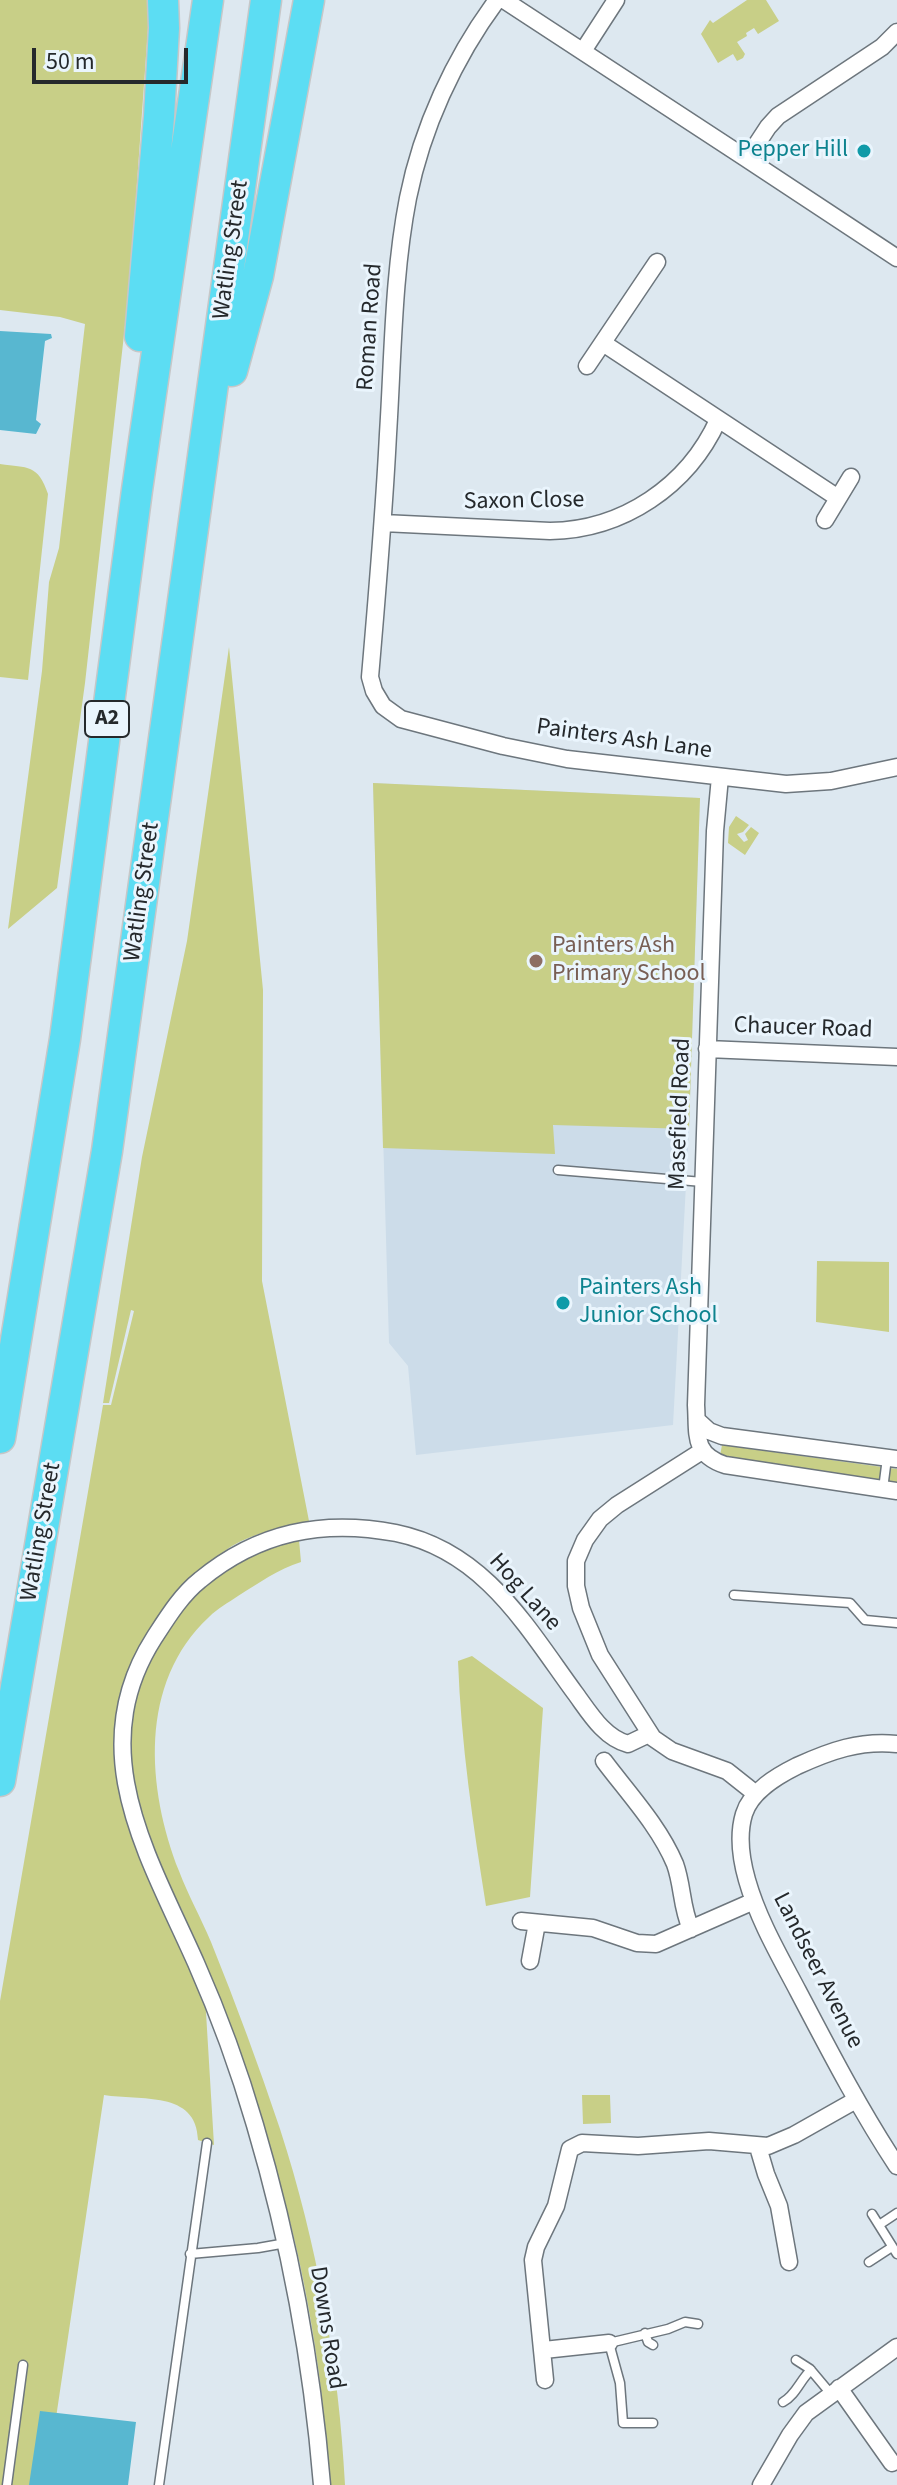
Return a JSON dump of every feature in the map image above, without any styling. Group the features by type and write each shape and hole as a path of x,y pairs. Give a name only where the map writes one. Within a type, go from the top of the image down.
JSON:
{"highway":[{"path":"137,490 136,378 159,117 163,0"},
{"name":"A2","path":"0,1438 65,1039 137,490 208,0"},
{"name":"Watling Street","path":"0,1781 107,1151 266,0"},
{"path":"200,493 258,276 309,0"}],"street":[{"name":"Roman Road","path":"370,677 398,280 408,198 422,147 439,103 468,45 497,0"},
{"path":"504,0 897,258"},
{"path":"583,51 616,0"},
{"path":"747,159 777,118 874,53 897,32"},
{"path":"587,366 657,262"},
{"path":"603,343 838,498"},
{"name":"Saxon Close","path":"383,523 550,531 574,530 605,523 645,504 667,487 703,449 718,420"},
{"path":"825,520 851,477"},
{"name":"Painters Ash Lane","path":"370,677 383,706 401,719 554,756 801,784 897,767"},
{"name":"Masefield Road","path":"702,1451 697,1440 696,1405 715,831 720,777"},
{"name":"Chaucer Road","path":"707,1049 897,1057"},
{"path":"698,1421 709,1431 722,1436 892,1458"},
{"path":"890,1490 725,1465 711,1460 702,1451 606,1513 590,1532 576,1561 574,1577 596,1648 649,1734 672,1751 727,1771 756,1794 790,1770 827,1753 861,1744 897,1744"},
{"name":"Hog Lane","path":"327,1528 362,1528 399,1534 451,1552 486,1580 515,1612 610,1735 628,1744 649,1734"},
{"name":"Downs Road","path":"322,2485 309,2360 287,2243 271,2180 222,2027 139,1834 126,1783 121,1727 126,1701 141,1658 189,1588 222,1562 254,1544 327,1528"},
{"path":"604,1761 670,1853 681,1882 683,1910 691,1929"},
{"name":"Landseer Avenue","path":"756,1794 744,1812 741,1836 743,1863 754,1901 856,2100 897,2166"},
{"path":"530,1961 529,1922 593,1928 644,1945 661,1943 754,1901"},
{"path":"545,2380 533,2274 534,2257 556,2206 570,2149 582,2143 638,2146 709,2141 758,2147 778,2143 856,2100"},
{"path":"758,2147 779,2206 785,2258"},
{"path":"544,2350 609,2343"},
{"path":"761,2485 803,2417 897,2347"},
{"path":"835,2391 892,2463"}],"lane":[{"path":"558,1170 703,1182"},
{"path":"890,1490 892,1458"},
{"path":"734,1595 850,1603 865,1620 897,1623"},
{"path":"159,2485 207,2143"},
{"path":"879,2225 897,2213"},
{"path":"869,2262 894,2251 872,2214"},
{"path":"190,2254 287,2243"},
{"path":"686,2312 687,2322"},
{"path":"623,2423 620,2383 609,2343 687,2322 698,2324"},
{"path":"669,2329 679,2335"},
{"path":"645,2333 648,2342 653,2345"},
{"path":"796,2360 835,2391"},
{"path":"7,2485 23,2365"},
{"path":"803,2417 786,2400 811,2370"},
{"path":"614,2430 623,2423 653,2423"}],"shaded area":[{"name":"Painters Ash Primary School","path":"373,783 700,798 689,1129 673,1425 416,1455 408,1366 389,1343"}],"green space":[{"path":"0,0 147,0 149,14 130,281 85,683 57,888 8,929 42,671 49,582 59,548 85,324 60,317 0,310"},
{"path":"747,0 766,0 779,21 758,34 754,28 737,42 745,54 743,58 737,61 733,54 718,63 701,34 710,20 713,23"},
{"path":"0,464 25,467 36,472 48,494 28,680 0,677"},
{"path":"229,647 263,990 262,1281 309,1521 241,1541 197,1576 148,1645 118,1712 118,1761 205,1996 214,2145 198,2140 195,2124 188,2113 177,2105 104,2095 46,2485 0,2485 0,2001 103,1405 111,1405 134,1311 131,1310 109,1403 103,1403 142,1157 187,941"},
{"path":"373,783 700,798 689,1129 553,1125 555,1154 383,1148"},
{"path":"736,816 749,825 737,834 744,842 748,840 745,834 751,827 759,833 745,855 728,843 729,827"},
{"path":"817,1261 889,1262 889,1332 816,1322"},
{"path":"722,1445 897,1469 897,1486 719,1461"},
{"path":"299,1540 301,1562 284,1568 219,1608 186,1644 170,1673 160,1705 155,1738 156,1772 168,1839 256,2058 305,2216 332,2350 345,2485 330,2485 312,2324 296,2245 275,2167 182,1910 162,1875 130,1780 129,1718 144,1664 195,1590 261,1548"},
{"path":"472,1656 543,1708 530,1897 486,1906 468,1784 458,1661"},
{"path":"582,2095 610,2095 611,2123 583,2124"}],"water":[{"path":"0,331 51,334 52,338 45,341 36,420 41,424 36,434 0,430"},
{"path":"40,2411 136,2422 128,2485 29,2485"}],"place":[{"name":"Pepper Hill","path":"864,151"},
{"name":"Painters Ash Primary School","path":"536,961"},
{"name":"Painters Ash Junior School","path":"563,1303"}]}
